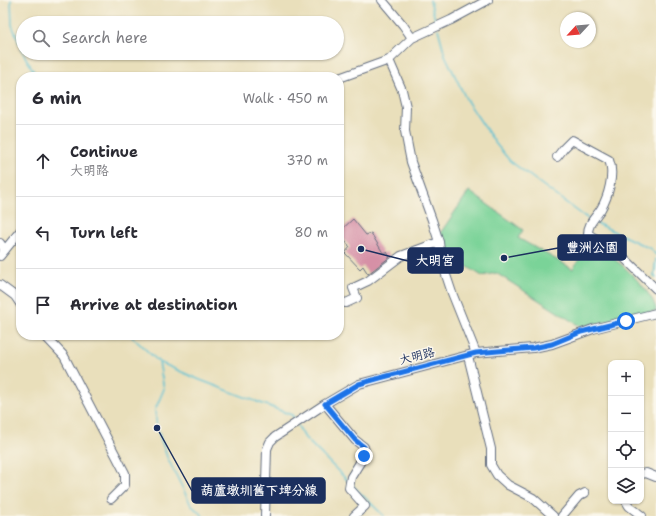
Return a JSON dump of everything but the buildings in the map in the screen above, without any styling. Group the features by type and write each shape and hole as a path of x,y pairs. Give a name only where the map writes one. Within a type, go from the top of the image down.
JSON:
{"street":[{"path":"382,0 412,38"},
{"path":"344,76 389,60 412,38 451,20 488,0"},
{"path":"389,60 402,90 406,107 405,131 408,154 432,220 439,242 441,260 472,355 492,449 490,462 493,470 504,482 533,498 554,516"},
{"path":"557,157 572,140 610,160 611,177 605,200 600,210 592,220 588,234 618,252 656,289"},
{"path":"2,250 16,235"},
{"path":"344,303 357,298 354,288 368,281 401,256 439,242"},
{"path":"0,285 16,298"},
{"name":"大明路","path":"265,516 267,449 270,442 275,437 325,404 359,384 472,355 533,348 552,344 593,329 656,313"},
{"path":"49,340 64,356 125,473 125,485 111,499"},
{"path":"325,404 355,440 364,447 364,456 351,477 349,488 365,506 354,516"},
{"path":"644,473 656,477"},
{"path":"562,516 579,496 585,493"},
{"path":"628,504 642,516"}],"green space":[{"path":"469,191 523,230 518,238 573,269 589,243 611,257 623,266 648,293 656,311 581,327 496,273 482,276 443,251 439,235"}],"waterway":[{"path":"11,0 12,25 16,35"},
{"path":"430,0 436,23"},
{"path":"438,29 445,55 467,101 496,144 510,161 589,219"},
{"path":"27,60 34,72"},
{"path":"594,222 651,249 656,255"},
{"path":"656,259 654,276 656,278"},
{"path":"135,340 159,362 164,389 155,410 157,428 167,457 191,505 203,516"},
{"path":"159,362 200,380 292,415 296,421"},
{"path":"298,426 305,438 348,481"},
{"path":"352,485 384,516"}],"place":[{"name":"大明宮","path":"361,249"},
{"name":"豐洲公園","path":"504,258"},
{"name":"葫蘆墩圳舊下埤分線","path":"157,428"}],"route":[{"path":"364,456 364,447 355,440 325,404 359,384 476,353 533,348 552,344 581,332 626,321"}]}
